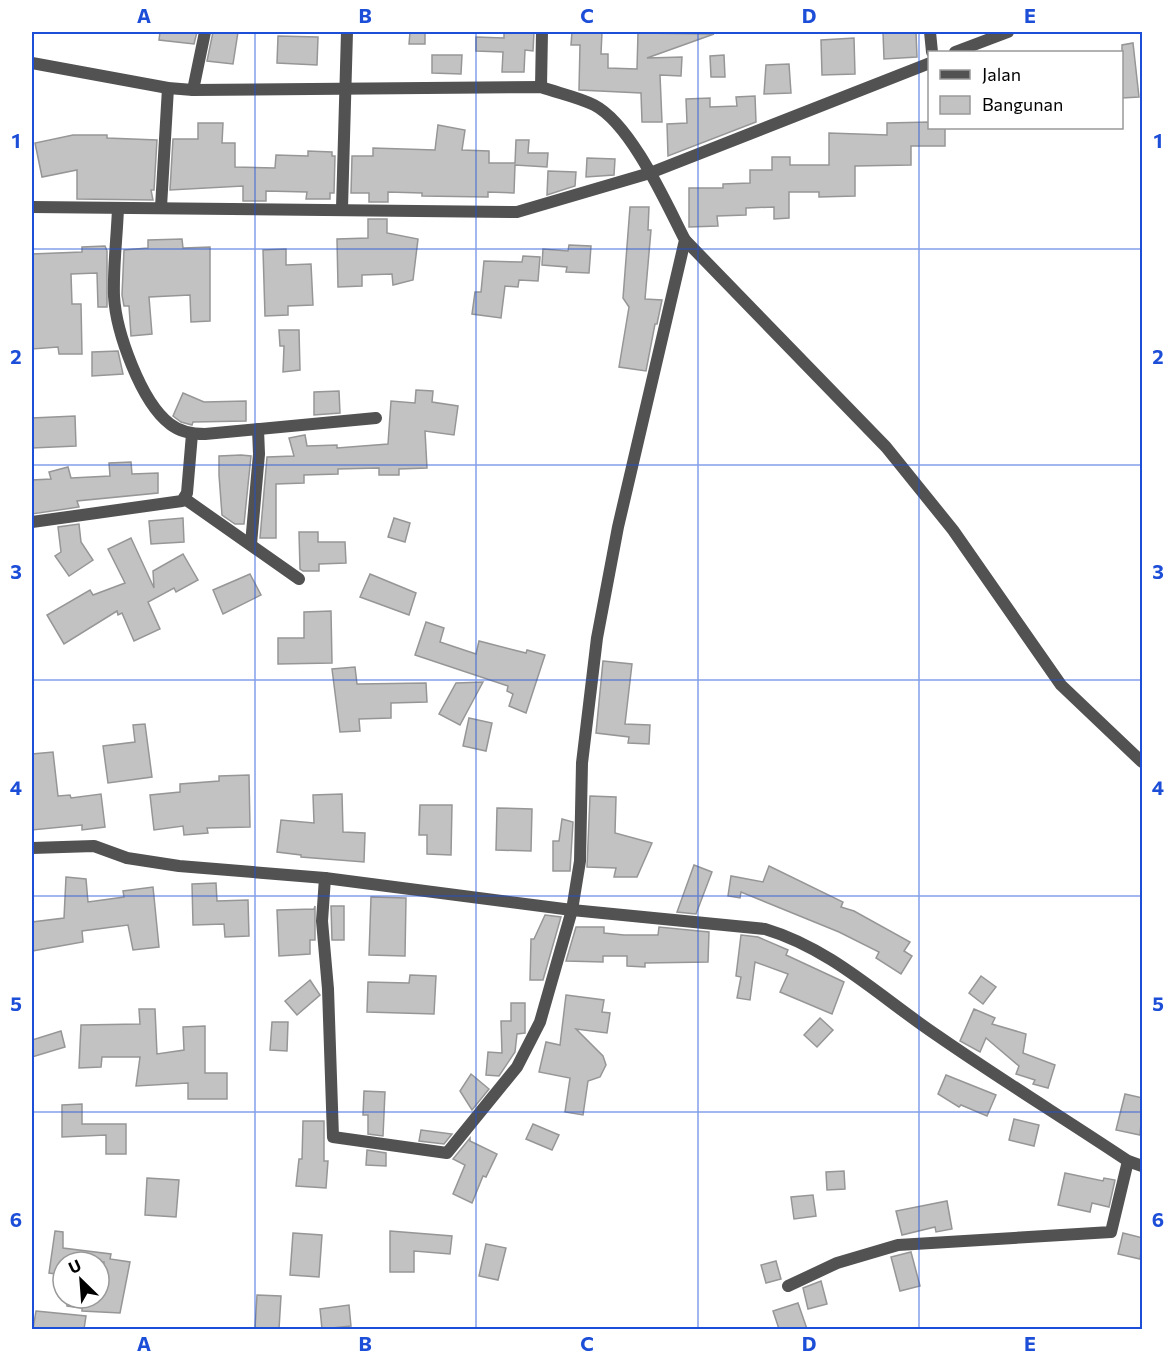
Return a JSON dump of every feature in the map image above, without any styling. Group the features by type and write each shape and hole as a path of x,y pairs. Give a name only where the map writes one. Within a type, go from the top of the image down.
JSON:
{"street":[{"path":"193,90 205,32"},
{"path":"342,208 347,32"},
{"path":"541,87 542,32"},
{"path":"930,32 932,51"},
{"path":"958,51 1008,32"},
{"path":"32,63 168,88 193,90 344,91 541,87 595,106 619,127 650,173 685,240 886,447 953,530 1061,685 1143,762"},
{"path":"32,207 342,208 517,212 650,173 928,64"},
{"path":"161,207 168,88"},
{"path":"118,208 114,297 130,365 160,416 176,428 192,434 376,418"},
{"path":"325,878 321,921 328,989 333,1137 447,1153 517,1067 540,1022 572,910 580,861 582,763 597,638 618,527 685,240"},
{"path":"251,544 260,454 258,429"},
{"path":"185,499 192,434"},
{"path":"185,499 299,579"},
{"path":"32,522 178,502 185,499"},
{"path":"32,848 94,846 127,858 179,866 325,878 572,910 736,924 765,929 798,940 831,958 937,1036 1128,1161 1143,1166"},
{"path":"788,1286 837,1263 898,1245 1111,1232 1128,1161"}],"building":[{"path":"160,32 197,32 194,44 159,40"},
{"path":"213,32 238,32 233,64 207,61"},
{"path":"410,32 425,32 425,44 409,44"},
{"path":"504,32 534,32 533,51 525,50 524,72 502,72 503,52 476,51 476,37 504,38"},
{"path":"572,32 602,32 601,54 608,54 608,68 637,69 638,33 714,34 647,58 682,57 681,76 660,75 662,122 642,122 641,93 579,90 580,45 571,45"},
{"path":"883,32 916,32 917,57 884,59"},
{"path":"278,36 318,37 317,65 277,63"},
{"path":"854,38 855,74 822,75 821,40"},
{"path":"1133,43 1139,97 1123,98 1122,45"},
{"path":"432,55 462,55 461,74 432,73"},
{"path":"724,55 725,77 711,77 710,56"},
{"path":"789,64 791,93 764,94 766,65"},
{"path":"755,96 756,122 668,156 667,124 687,123 686,99 710,98 710,107 737,106 736,97"},
{"path":"928,122 928,129 945,129 945,146 911,146 911,165 855,166 855,196 819,197 819,192 789,192 789,218 774,219 774,207 746,208 746,215 717,216 718,226 689,227 689,188 723,188 723,184 750,183 750,170 772,170 772,157 790,157 790,165 829,165 829,133 887,135 887,123"},
{"path":"198,123 223,123 222,143 235,143 235,167 275,168 276,155 308,156 308,151 332,152 332,156 335,156 334,193 330,193 330,199 306,199 307,192 266,191 266,201 243,201 243,186 170,190 173,139 198,139"},
{"path":"438,125 465,130 462,150 489,151 489,163 515,163 516,140 529,140 528,153 548,153 547,167 515,165 514,193 488,192 488,197 422,196 422,193 388,192 388,202 369,202 369,193 351,193 352,156 373,156 373,148 435,150"},
{"path":"73,135 107,135 107,138 157,140 154,190 151,190 153,200 77,199 77,170 42,177 35,143"},
{"path":"587,158 615,159 614,175 586,177"},
{"path":"548,171 576,172 575,186 547,195"},
{"path":"630,207 649,207 648,230 651,230 645,299 662,300 646,371 619,367 629,307 623,298"},
{"path":"368,219 387,219 387,233 418,239 413,280 393,285 392,274 362,275 362,286 338,287 337,239 368,238"},
{"path":"182,239 183,248 210,247 210,321 191,322 190,295 149,297 152,334 131,336 129,306 124,306 122,295 124,250 148,248 148,240"},
{"path":"569,245 591,246 589,273 566,272 567,267 542,265 543,249 568,251"},
{"path":"105,246 107,251 107,307 98,307 97,273 71,274 72,304 81,304 82,354 59,354 58,347 32,349 32,254 82,252 82,247"},
{"path":"286,249 286,265 311,264 313,305 288,306 288,315 265,316 263,250"},
{"path":"523,256 540,257 538,281 519,280 518,287 505,286 501,318 472,314 475,292 481,292 484,261 522,262"},
{"path":"279,330 299,330 300,370 283,372 284,346 280,346"},
{"path":"118,351 123,374 92,376 92,352"},
{"path":"416,390 433,391 432,402 458,406 454,435 425,431 427,468 399,469 399,475 379,475 379,468 338,469 338,474 304,475 304,483 276,484 276,538 260,538 267,457 294,456 289,438 305,435 307,446 337,445 337,448 388,444 391,401 415,403"},
{"path":"339,391 340,413 314,415 314,392"},
{"path":"183,393 204,402 246,401 246,421 193,422 192,425 181,422 173,416"},
{"path":"75,416 76,446 32,448 32,418"},
{"path":"219,456 251,456 244,524 235,524 222,515"},
{"path":"131,462 132,474 158,473 158,493 77,501 79,507 32,514 32,480 51,479 49,472 68,467 71,478 110,476 109,463"},
{"path":"183,518 184,542 151,544 149,521"},
{"path":"394,518 410,523 405,542 388,537"},
{"path":"79,524 81,542 93,560 69,576 55,556 61,552 58,527"},
{"path":"299,532 318,532 318,542 345,542 346,563 319,564 319,571 303,571 300,569"},
{"path":"131,538 154,588 153,571 183,554 198,580 176,592 174,588 148,602 160,629 134,641 122,613 118,615 117,611 64,644 47,615 90,590 93,595 125,583 108,549"},
{"path":"250,574 261,595 223,614 213,590"},
{"path":"370,574 416,593 409,615 360,597"},
{"path":"331,611 332,663 278,664 278,638 304,638 304,612"},
{"path":"426,622 444,628 440,642 476,654 479,641 526,653 527,650 545,655 526,713 509,706 513,694 507,691 508,686 415,655"},
{"path":"603,661 632,664 625,724 650,725 649,744 628,743 629,737 596,733"},
{"path":"355,667 357,684 426,683 427,702 391,703 391,718 359,719 360,731 340,732 332,669"},
{"path":"483,682 460,725 439,714 456,683"},
{"path":"469,718 492,723 486,751 463,746"},
{"path":"145,724 152,777 108,783 103,746 135,742 133,725"},
{"path":"53,752 58,796 70,795 71,798 101,794 105,827 82,830 82,825 32,830 32,754"},
{"path":"249,775 250,827 207,828 208,833 184,835 183,826 154,830 150,795 180,792 180,784 219,781 219,776"},
{"path":"342,794 343,832 365,833 364,862 301,857 301,855 277,852 281,820 314,823 313,795"},
{"path":"590,796 616,797 615,833 652,843 637,877 614,877 616,868 587,867"},
{"path":"420,805 452,805 451,855 427,854 427,835 419,835"},
{"path":"497,808 532,809 531,851 496,850"},
{"path":"562,819 573,822 570,871 553,871 553,841 559,841"},
{"path":"694,865 712,872 696,914 677,912"},
{"path":"769,866 843,902 841,907 854,911 910,942 904,951 912,956 901,974 876,958 879,952 839,932 741,892 740,898 728,896 731,876 763,882"},
{"path":"66,877 86,879 88,902 124,897 123,891 153,887 159,947 133,950 128,925 82,931 83,942 32,951 32,922 64,918"},
{"path":"216,883 217,901 248,900 249,936 225,937 224,924 193,925 192,884"},
{"path":"371,897 406,898 405,956 369,955"},
{"path":"315,906 315,940 310,940 310,954 279,956 277,910 314,909"},
{"path":"331,906 344,906 344,940 332,940"},
{"path":"545,915 561,917 543,980 530,980 531,939 534,939"},
{"path":"576,927 604,927 604,933 624,935 658,935 659,927 709,932 708,962 645,963 645,967 627,966 627,956 603,956 603,962 566,961"},
{"path":"741,935 758,937 788,950 786,955 844,982 832,1014 780,992 788,974 755,962 750,1000 737,998 741,977 736,976"},
{"path":"410,975 436,976 434,1014 367,1012 368,982 409,983"},
{"path":"981,976 996,987 983,1004 969,993"},
{"path":"310,980 320,995 297,1015 285,1001"},
{"path":"566,995 604,1000 602,1012 610,1013 607,1033 576,1029 603,1056 606,1065 600,1077 588,1081 583,1115 565,1112 570,1078 539,1072 546,1042 560,1045"},
{"path":"511,1003 525,1003 525,1033 517,1034 515,1052 499,1076 486,1075 488,1052 502,1053 501,1021 511,1021"},
{"path":"139,1009 155,1009 157,1054 184,1050 183,1027 205,1026 205,1073 227,1073 227,1099 188,1099 188,1083 136,1086 140,1057 102,1057 101,1067 79,1068 81,1025 140,1024"},
{"path":"974,1009 995,1018 992,1024 1026,1034 1023,1053 1055,1065 1048,1088 1033,1084 1035,1080 1016,1074 1019,1066 986,1038 980,1052 960,1041"},
{"path":"820,1018 833,1030 817,1047 804,1035"},
{"path":"272,1022 288,1022 287,1051 270,1050"},
{"path":"61,1031 65,1047 32,1057 32,1040"},
{"path":"471,1074 489,1089 472,1110 460,1091"},
{"path":"946,1075 996,1095 987,1116 961,1105 959,1107 938,1094"},
{"path":"364,1091 385,1092 383,1136 368,1134 368,1115 363,1115"},
{"path":"1125,1094 1143,1098 1140,1135 1116,1130"},
{"path":"82,1104 82,1124 126,1124 126,1154 106,1154 106,1135 62,1137 62,1105"},
{"path":"1014,1119 1039,1125 1034,1146 1009,1140"},
{"path":"303,1121 324,1121 324,1161 328,1161 326,1188 296,1186 299,1159 302,1159"},
{"path":"533,1124 559,1135 552,1150 526,1139"},
{"path":"421,1130 452,1134 444,1144 419,1141"},
{"path":"470,1138 470,1141 497,1154 486,1177 483,1176 472,1203 453,1194 465,1165 453,1159"},
{"path":"367,1150 386,1153 386,1166 366,1165"},
{"path":"844,1171 845,1189 827,1190 826,1172"},
{"path":"1065,1173 1103,1181 1104,1178 1115,1180 1109,1207 1092,1203 1090,1212 1058,1205"},
{"path":"147,1178 179,1180 176,1217 145,1215"},
{"path":"813,1195 816,1216 794,1219 791,1197"},
{"path":"947,1201 952,1229 936,1232 935,1227 902,1235 896,1211"},
{"path":"55,1231 63,1232 63,1248 79,1250 52,1250"},
{"path":"390,1231 452,1236 450,1254 414,1251 414,1272 390,1272"},
{"path":"293,1233 322,1235 319,1277 290,1275"},
{"path":"1123,1233 1143,1238 1140,1259 1118,1254"},
{"path":"486,1244 506,1248 498,1280 479,1276"},
{"path":"911,1252 920,1286 900,1291 891,1257"},
{"path":"111,1259 130,1262 120,1313 82,1311 111,1310"},
{"path":"776,1261 781,1279 766,1283 761,1265"},
{"path":"821,1281 827,1304 808,1309 803,1288"},
{"path":"257,1295 281,1296 279,1329 255,1329"},
{"path":"798,1303 807,1329 779,1329 773,1311"},
{"path":"349,1305 351,1326 322,1329 320,1309"},
{"path":"36,1311 86,1316 84,1329 33,1329"}]}
